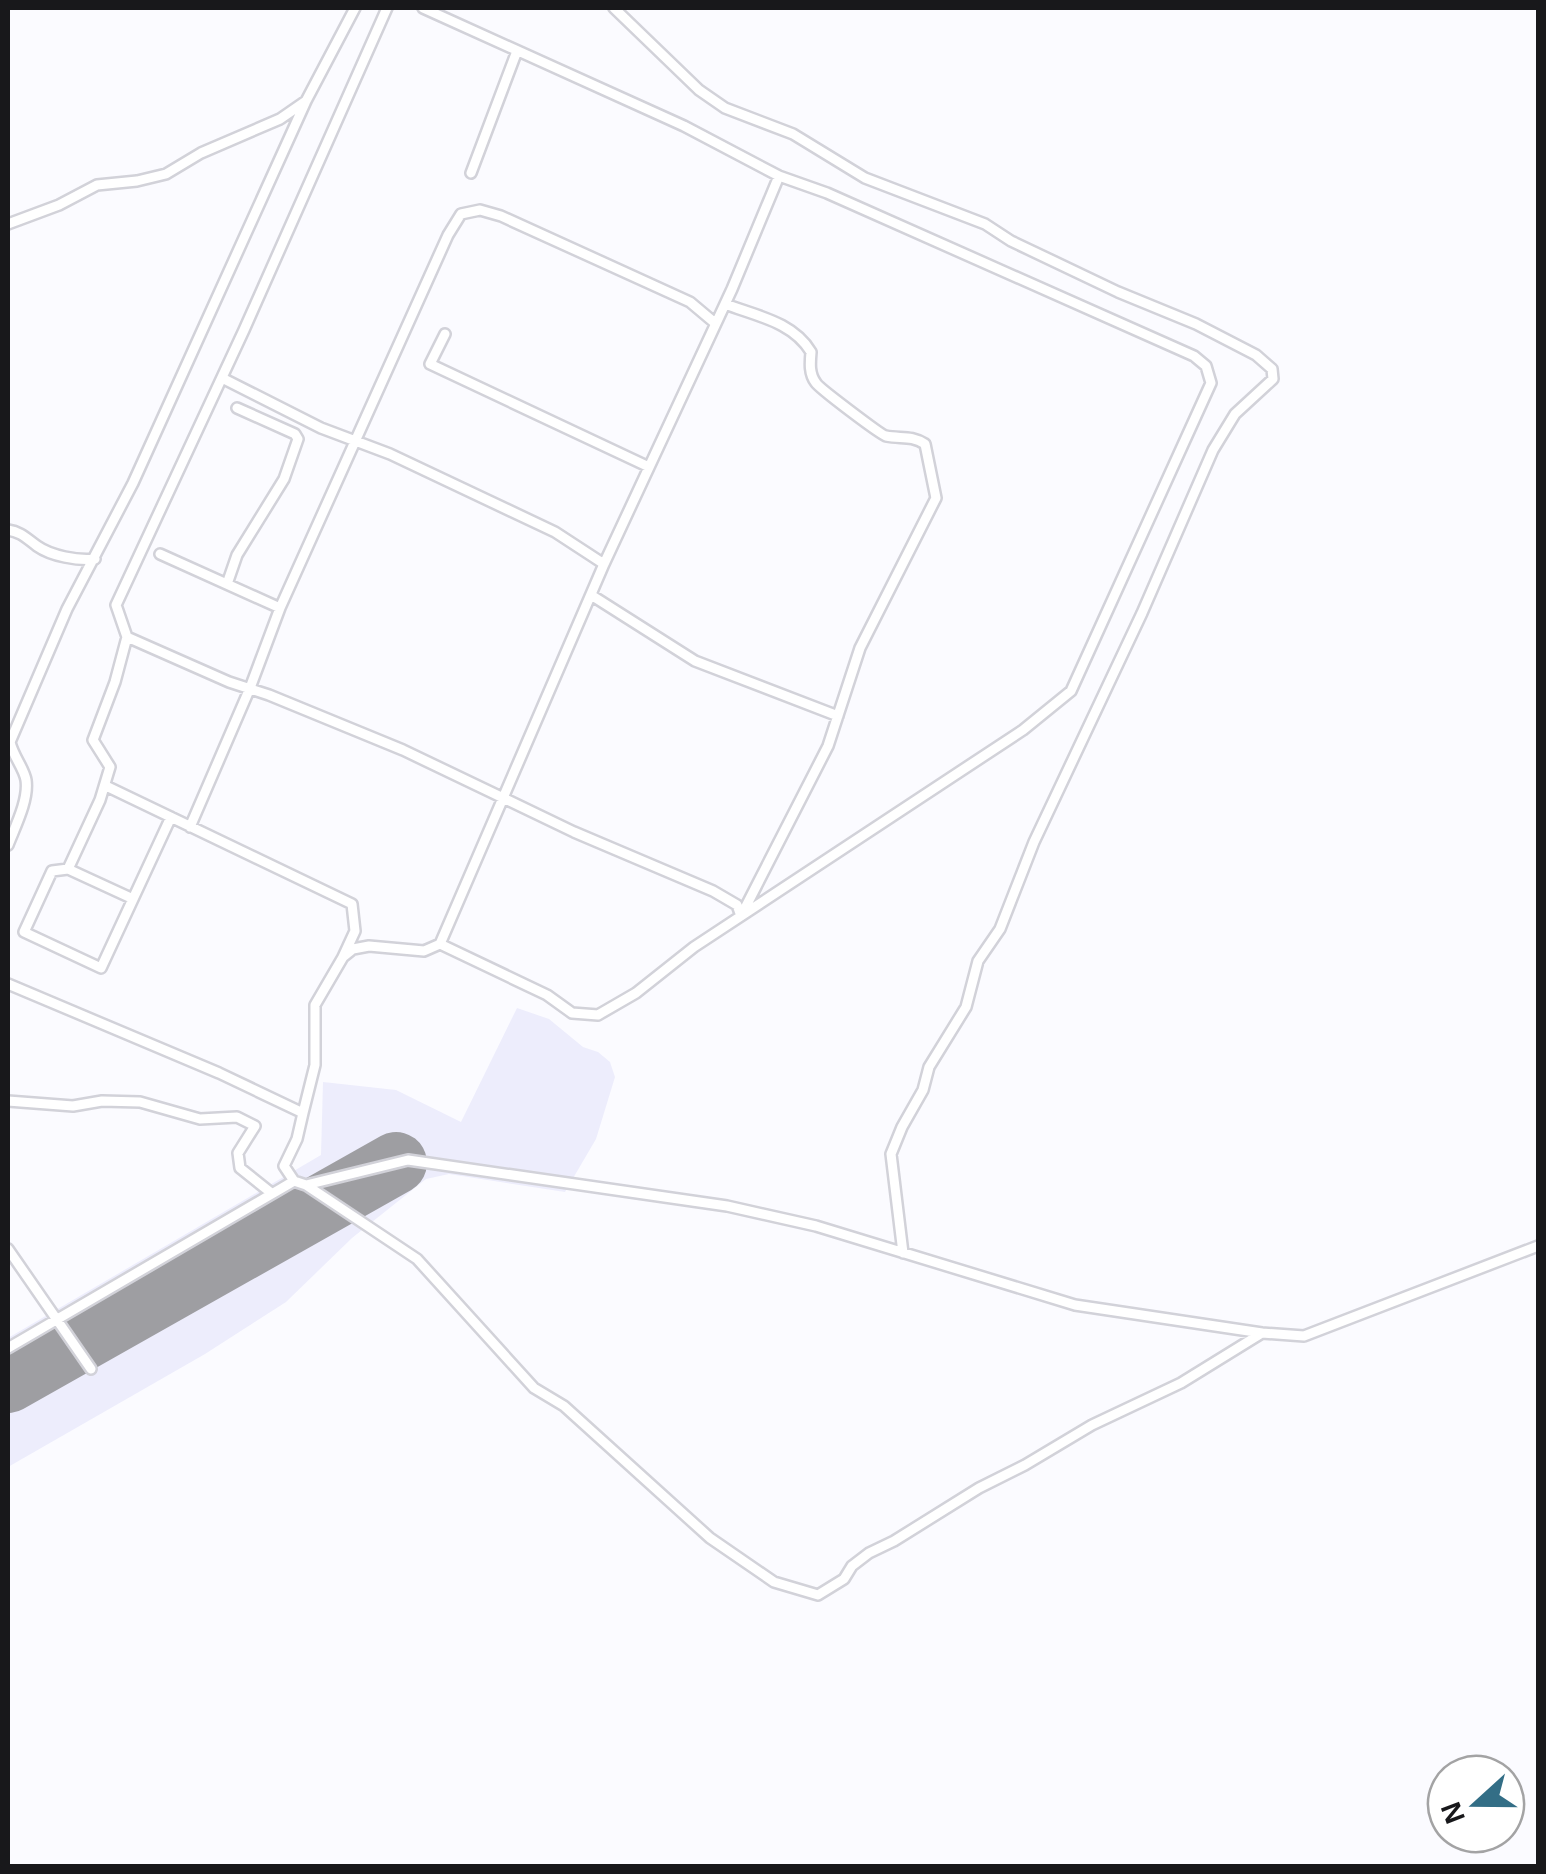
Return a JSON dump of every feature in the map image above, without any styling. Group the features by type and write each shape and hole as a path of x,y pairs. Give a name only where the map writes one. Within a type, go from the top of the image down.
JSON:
{"street":[{"path":"8,846 27,786 26,775 10,751 10,742 60,626 95,559 306,101 356,8"},
{"path":"68,869 106,786 110,767 93,740 127,637 116,605 387,8"},
{"path":"423,8 684,126 779,176 827,193 1194,356 1206,366 1210,382 1071,690 1022,730 598,1015 572,1013 547,996 440,944"},
{"path":"614,8 699,90 725,108 778,128 865,178 984,224 1118,292 1196,324 1256,354 1272,369 1274,379 1234,414 1212,450 1142,613 1034,842 1000,929 978,961 966,1007 928,1067 923,1090 890,1154 902,1253"},
{"path":"472,173 518,51"},
{"path":"8,224 98,185 166,174 280,119 306,101"},
{"path":"343,957 368,946 424,951 440,944 604,564 725,304 779,176"},
{"path":"190,826 280,608 448,235 461,214 480,210 501,216 690,302 715,324"},
{"path":"725,304 790,328 812,352 809,365 813,380 824,392 836,397 884,436 915,438 925,444 936,498 860,648 828,746 741,916"},
{"path":"445,334 430,364 649,467"},
{"path":"222,378 555,532 604,564"},
{"path":"227,584 237,555 284,480 298,439 295,434 236,408"},
{"path":"8,530 22,533 43,550 83,560 95,559"},
{"path":"160,554 280,608"},
{"path":"591,596 695,661 838,716"},
{"path":"127,637 403,750 501,798 714,891 737,905 741,916"},
{"path":"106,786 352,904 355,930 315,1005 315,1065 297,1139 284,1166 294,1181 306,1185 417,1259 534,1388 564,1406 710,1538 774,1582 818,1595 844,1579 852,1566 869,1553 979,1488 1025,1466 1092,1425 1181,1383 1262,1334"},
{"path":"131,898 68,869 52,871 24,932 100,968 170,818"},
{"path":"8,984 303,1113"},
{"path":"8,1102 73,1106 102,1101 140,1102 200,1119 237,1117 255,1126 238,1153 240,1168 270,1192"},
{"path":"306,1185 408,1160 727,1206 816,1226 1075,1305 1262,1334 1304,1336 1538,1246"},
{"path":"8,1348 294,1181"},
{"path":"8,1249 91,1370"}],"shaded area":[{"path":"517,1008 549,1019 583,1047 598,1052 610,1062 615,1077 596,1139 565,1192 449,1174 426,1179 352,1238 286,1302 205,1354 8,1467 8,1338 321,1155 323,1082 396,1090 461,1122"}],"runway":[{"path":"8,1382 396,1163"}]}
